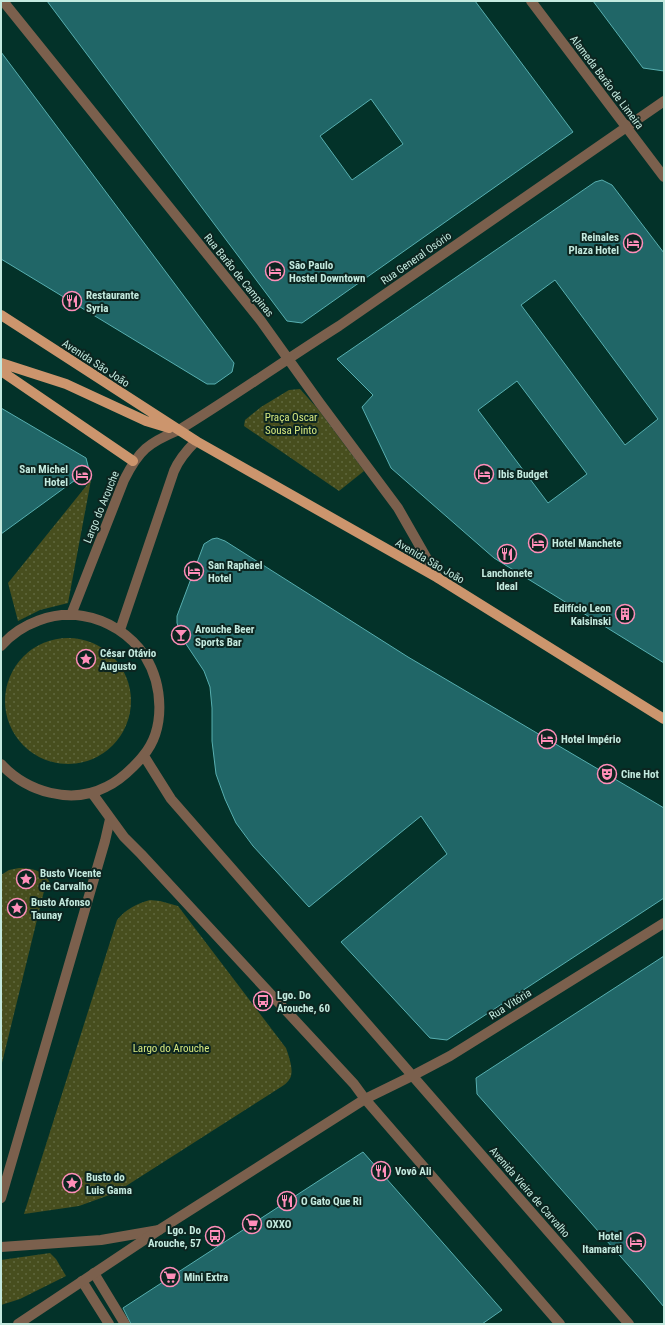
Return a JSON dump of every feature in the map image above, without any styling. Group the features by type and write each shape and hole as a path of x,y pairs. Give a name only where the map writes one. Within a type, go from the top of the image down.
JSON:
{"main road":[{"name":"Avenida São João","path":"1,315 196,441 438,578 664,719"},
{"name":"Avenida São João","path":"1,363 66,384 146,421 179,430"},
{"path":"1,371 134,461"}],"street":[{"name":"Rua Barão de Campinas","path":"3,1 256,314 287,359 398,508 438,578"},
{"name":"Alameda Barão de Limeira","path":"531,1 664,177"},
{"name":"Rua General Osório","path":"179,430 234,396 287,359 339,326 664,101"},
{"name":"Largo do Arouche","path":"71,615 124,480 134,461 152,443 163,436 179,430"},
{"path":"120,630 178,461 196,441"},
{"path":"1,646 12,635 34,622 46,618 71,615 96,619 120,630 131,639 140,650 154,674 158,688 159,716 151,744 144,756 121,779 106,788 71,795 46,792 14,777 1,764"},
{"path":"144,756 171,799 412,1076"},
{"path":"92,792 124,837 354,1084 365,1099 560,1324"},
{"path":"1,1198 105,841 110,819"},
{"name":"Rua Vitória","path":"365,1099 450,1056 664,923"},
{"name":"Avenida Vieira de Carvalho","path":"412,1076 629,1324"},
{"path":"18,1324 158,1230 365,1099"},
{"path":"1,1247 101,1240 158,1230"},
{"path":"94,1273 125,1324"},
{"path":"82,1281 109,1324"}],"green space":[{"name":"Praça Oscar Sousa Pinto","path":"300,389 317,408 364,471 339,491 244,426 245,420 261,407 289,390"},
{"path":"91,480 68,603 40,610 18,621 8,583"},
{"path":"68,638 92,643 103,649 116,661 126,677 131,701 126,725 120,736 108,749 92,759 68,764 44,759 33,753 20,741 10,725 5,701 10,677 16,666 28,653 44,643"},
{"path":"19,868 36,870 40,872 48,879 52,890 45,887 1,1067 1,875 9,870"},
{"name":"Largo do Arouche","path":"150,900 178,906 286,1048 291,1064 291,1077 281,1087 115,1193 79,1206 24,1214 117,920 132,907"},
{"path":"50,1253 56,1259 66,1276 20,1299 1,1305 1,1260"}],"building":[{"path":"47,1 475,1 573,132 302,323 287,321","holes":["371,99 403,144 352,180 320,136"]},
{"path":"593,1 664,1 664,71 643,68"},
{"path":"1,52 234,363 232,372 215,384 207,384 1,259"},
{"path":"602,180 612,185 664,253 664,663 494,558 391,468 362,407 373,395 337,359 595,182","holes":["555,280 658,419 625,445 521,305","517,381 587,474 548,503 478,410"]},
{"path":"1,408 86,458 89,470 1,534"},
{"path":"217,538 225,541 408,657 664,808 664,898 447,1040 430,1038 341,942 447,854 421,816 309,907 253,846 236,823 225,799 216,774 212,741 212,708 210,687 204,671 182,638 177,623 177,616 204,544"},
{"path":"664,956 664,1307 477,1094 476,1078"},
{"path":"363,1152 502,1310 482,1324 131,1324 123,1308"}],"place":[{"name":"Reinales Plaza Hotel","path":"633,243"},
{"name":"São Paulo Hostel Downtown","path":"275,271"},
{"name":"Restaurante Syria","path":"72,301"},
{"name":"Ibis Budget","path":"484,474"},
{"name":"San Michel Hotel","path":"82,475"},
{"name":"Hotel Manchete","path":"538,543"},
{"name":"Lanchonete Ideal","path":"507,554"},
{"name":"San Raphael Hotel","path":"194,571"},
{"name":"Edifício Leon Kaisinski","path":"625,614"},
{"name":"Arouche Beer Sports Bar","path":"181,635"},
{"name":"César Otávio Augusto","path":"86,659"},
{"name":"Hotel Império","path":"547,739"},
{"name":"Cine Hot","path":"607,774"},
{"name":"Busto Vicente de Carvalho","path":"26,879"},
{"name":"Busto Afonso Taunay","path":"17,908"},
{"name":"Lgo. Do Arouche, 60","path":"263,1001"},
{"name":"Vovô Ali","path":"381,1171"},
{"name":"Busto do Luis Gama","path":"72,1183"},
{"name":"O Gato Que Ri","path":"287,1201"},
{"name":"OXXO","path":"252,1224"},
{"name":"Lgo. Do Arouche, 57","path":"215,1236"},
{"name":"Hotel Itamarati","path":"636,1242"},
{"name":"Mini Extra","path":"170,1277"}]}
